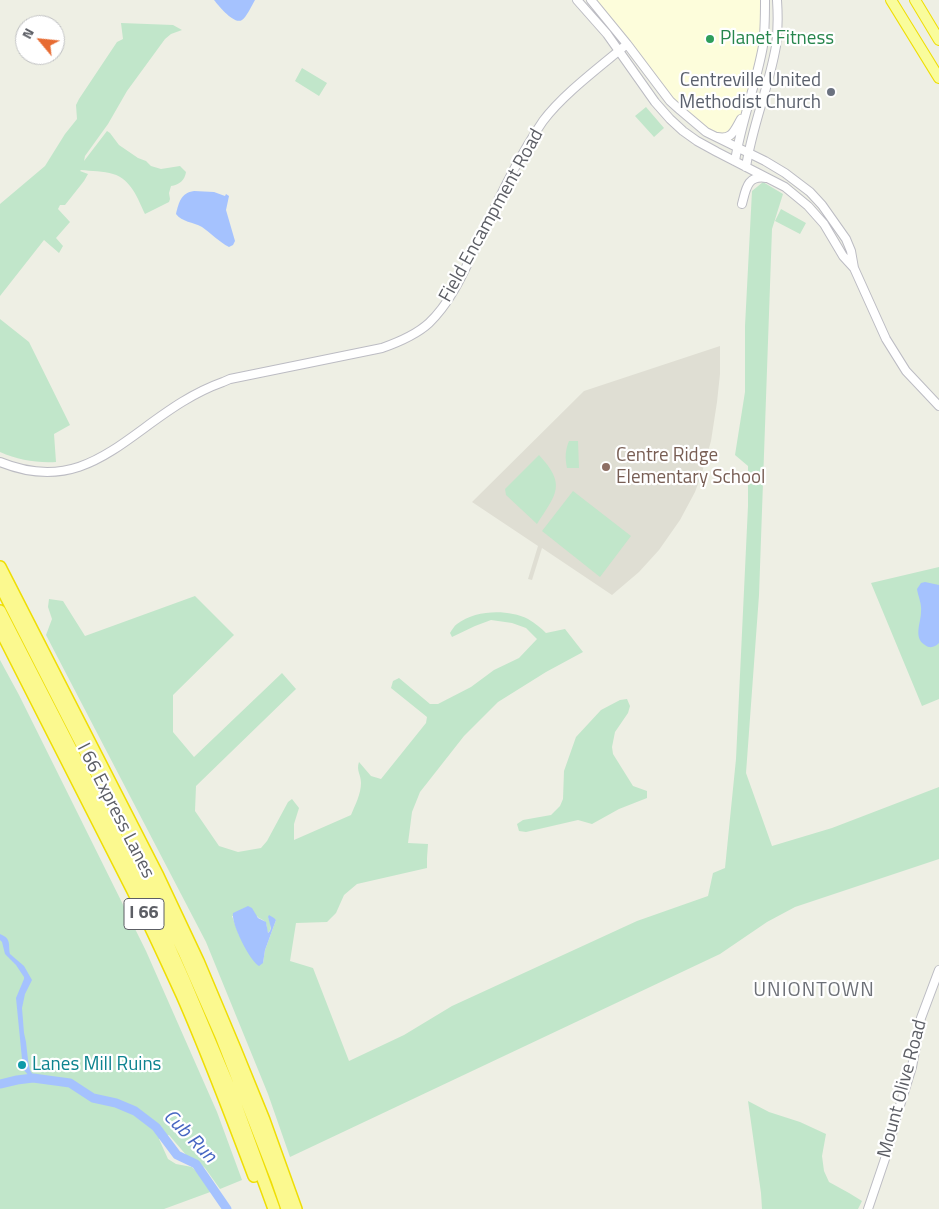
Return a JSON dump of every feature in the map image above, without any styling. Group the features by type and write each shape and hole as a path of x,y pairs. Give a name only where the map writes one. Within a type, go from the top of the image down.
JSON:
{"highway":[{"path":"891,0 939,78"},
{"path":"915,0 939,40"},
{"name":"I 66","path":"0,567 158,876 198,961 235,1049 296,1209"},
{"name":"I 66 Express Lanes","path":"0,585 124,827 184,952 221,1036 287,1209"},
{"name":"I 66 Express Lanes","path":"0,611 147,897 232,1094 274,1209"},
{"name":"I 66","path":"0,629 164,956 214,1073 266,1209"}],"street":[{"path":"577,0 607,34 670,119 697,141 785,187 808,206 824,224 843,256 854,268"},
{"path":"591,0 670,101 694,123 715,137 785,173 810,192 827,211 851,250 854,268 886,339 911,377 939,406"},
{"path":"735,162 763,44 765,0"},
{"path":"746,167 773,60 777,26 777,0"},
{"name":"Field Encampment Road","path":"4,463 24,469 45,472 66,470 85,465 109,454 181,403 230,379 382,348 416,333 432,320 454,293 507,184 548,114 570,92 627,44"},
{"path":"715,137 725,138 730,136 747,109"},
{"path":"742,204 751,181 758,178 770,179"},
{"name":"Mount Olive Road","path":"868,1209 912,1067 921,1018 939,970"}],"shaded area":[{"path":"591,0 764,0 763,44 737,148 706,132 680,110"},
{"path":"121,23 173,25 182,30 171,34 165,39 127,91 108,124 85,156 84,161 107,131 119,145 151,166 161,169 180,166 186,172 183,180 177,185 171,186 169,202 145,214 133,190 125,180 106,172 81,170 88,174 84,181 65,205 60,205 58,209 70,222 56,238 63,246 59,253 44,240 0,296 0,204 45,166 77,119 76,105 79,99 117,42 123,39"},
{"path":"302,68 327,83 319,96 295,81"},
{"path":"646,107 664,128 654,137 635,116"},
{"path":"763,182 783,194 772,229 759,595 746,773 772,846 832,828 939,787 939,859 795,907 767,922 720,954 290,1157 268,1094 206,942 46,635 52,619 48,607 49,599 63,601 85,636 195,596 234,635 173,695 173,732 194,757 282,673 296,689 196,786 195,811 219,846 238,852 261,848 267,841 288,802 292,799 299,808 294,824 294,840 351,815 361,787 359,762 371,776 381,779 426,723 427,717 391,688 393,681 399,678 430,704 438,704 471,687 494,670 519,658 537,639 526,628 512,623 491,620 452,637 450,633 453,628 465,619 492,612 520,616 533,622 546,633 565,629 583,652 546,672 498,702 464,736 420,792 412,812 408,843 428,844 427,868 357,884 344,895 336,913 327,922 296,923 290,961 313,968 349,1061 404,1035 452,1006 637,921 708,896 713,873 725,868 736,759 748,506 748,466 735,455 745,392 745,326 752,191","holes":["232,916 257,916 265,922 268,933 271,927 268,917 276,920 265,950 263,963 239,935"]},
{"path":"781,209 806,223 800,234 775,221"},
{"path":"0,319 29,342 70,425 54,434 56,462 27,460 0,452"},
{"name":"Centre Ridge Elementary School","path":"720,346 717,402 711,441 701,476 680,520 659,550 639,572 612,595 542,548 532,580 528,579 538,546 472,502 584,391"},
{"path":"569,441 578,441 579,468 567,468 566,454"},
{"path":"539,455 553,474 556,489 537,524 506,495 505,489"},
{"path":"573,491 631,536 600,577 542,531"},
{"path":"939,567 939,699 922,706 871,583"},
{"path":"0,660 146,951 217,1112 242,1180 220,1189 205,1168 187,1156 169,1135 159,1139 168,1159 176,1164 192,1167 213,1191 164,1209 0,1209"},
{"path":"627,699 630,706 628,713 615,732 612,747 613,754 633,786 647,791 647,798 619,809 592,824 578,820 526,832 519,831 517,824 523,820 551,815 560,806 563,799 564,771 576,737 601,710 620,700"},
{"path":"748,1101 769,1112 800,1122 826,1134 822,1156 824,1171 829,1182 862,1201 858,1209 762,1209"}],"water":[{"path":"214,0 255,0 245,17 239,21 227,14"},
{"path":"194,191 214,192 229,196 226,210 235,241 233,245 229,247 202,227 178,217 176,214 183,196"},
{"path":"921,583 939,585 939,643 931,647 921,642 918,634 921,609 917,589"},
{"path":"248,906 252,908 258,918 266,922 268,933 271,928 269,915 276,920 265,950 263,963 259,966 246,950 233,918 233,913"},
{"path":"0,934 8,940 10,954 24,966 32,980 25,994 22,1008 28,1060 33,1075 29,1076 23,1069 16,998 24,977 5,954"}],"waterway":[{"name":"Cub Run","path":"30,1074 33,1078"},
{"name":"Cub Run","path":"0,1084 33,1078 70,1083 93,1098 116,1103 135,1111 156,1127 177,1155 196,1164 227,1209"}],"place":[{"name":"Planet Fitness","path":"710,39"},
{"name":"Centreville United Methodist Church","path":"831,92"},
{"name":"Centre Ridge Elementary School","path":"606,467"},
{"name":"Lanes Mill Ruins","path":"22,1065"}],"district":[{"name":"UNIONTOWN","path":"814,991"}]}
